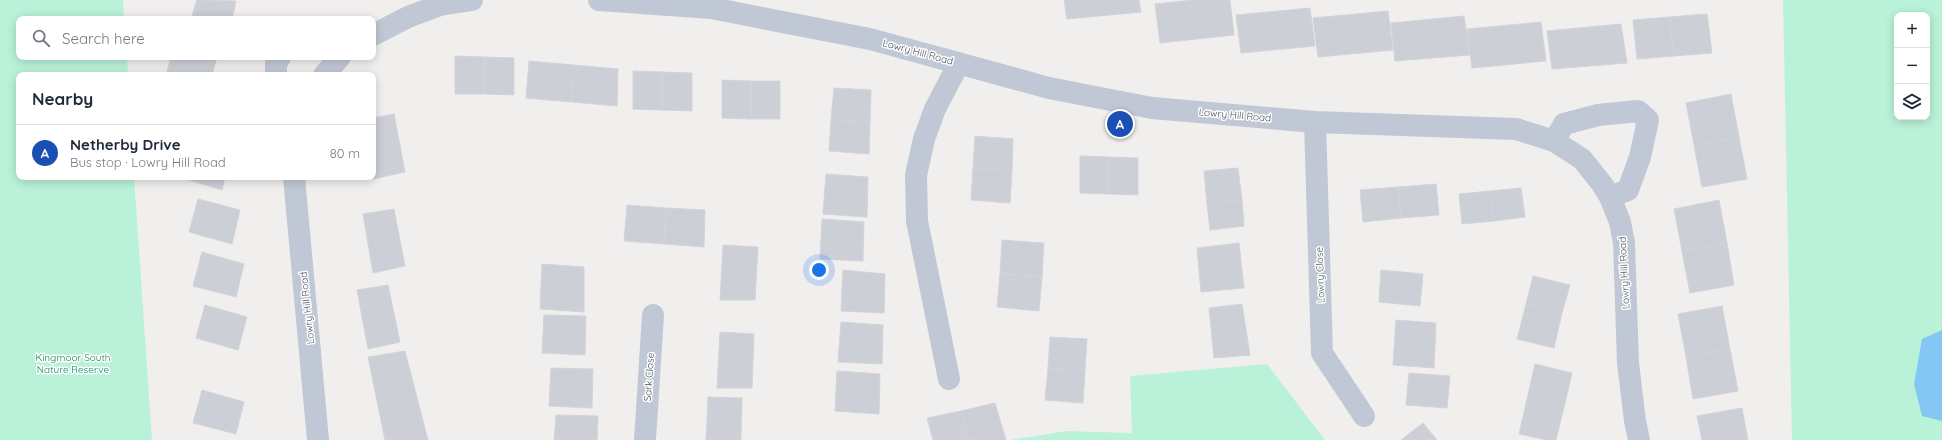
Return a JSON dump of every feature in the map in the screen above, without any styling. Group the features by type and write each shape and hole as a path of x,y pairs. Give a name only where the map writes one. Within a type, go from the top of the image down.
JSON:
{"street":[{"path":"377,29 440,5 472,0"},
{"name":"Lowry Hill Road","path":"599,0 710,8 870,39 1049,88 1152,108 1315,122 1516,129 1554,141 1582,160 1602,184 1610,197 1620,222 1624,243 1628,363 1634,421 1639,440"},
{"path":"276,72 276,64 278,60"},
{"path":"327,72 337,60"},
{"path":"949,379 917,221 916,175 924,139 935,109 960,63"},
{"path":"1554,141 1564,124 1598,115 1638,111 1648,120 1640,157 1628,190 1610,197"},
{"name":"Lowry Close","path":"1315,122 1322,353 1364,416"},
{"name":"Lowry Hill Road","path":"294,180 318,440"},
{"name":"Sark Close","path":"644,440 653,315"}],"green space":[{"name":"Kingmoor South Nature Reserve","path":"0,0 123,0 124,16 16,16 16,60 127,60 128,72 16,72 16,180 134,180 152,440 0,440"},
{"path":"1783,0 1942,0 1942,440 1792,440"},
{"path":"1267,364 1325,440 1010,440 1067,431 1132,433 1130,376"}],"water":[{"path":"1942,330 1942,421 1922,416 1914,384 1922,339"}],"building":[{"path":"197,0 236,1 233,16 192,16"},
{"path":"1064,0 1139,0 1141,12 1067,19"},
{"path":"1194,0 1230,0 1234,35 1160,43 1155,4"},
{"path":"1310,8 1315,46 1241,53 1236,15"},
{"path":"1388,11 1393,50 1318,57 1313,18"},
{"path":"1707,14 1712,53 1674,56 1669,17"},
{"path":"1464,16 1470,55 1395,61 1391,23"},
{"path":"1669,17 1674,56 1637,59 1633,20"},
{"path":"1541,22 1546,61 1472,68 1467,29"},
{"path":"1621,24 1627,63 1552,69 1547,31"},
{"path":"455,56 485,57 485,94 455,94"},
{"path":"485,57 514,58 514,95 485,94"},
{"path":"170,60 216,60 213,72 167,72"},
{"path":"529,61 574,65 572,102 526,98"},
{"path":"574,65 618,69 617,106 572,102"},
{"path":"633,71 662,72 662,110 633,109"},
{"path":"662,72 692,73 692,111 662,110"},
{"path":"722,80 751,81 751,119 722,118"},
{"path":"751,81 780,81 780,119 751,119"},
{"path":"834,88 871,90 870,122 831,120"},
{"path":"1731,94 1739,137 1694,145 1686,103"},
{"path":"394,114 405,172 376,178 376,117"},
{"path":"831,120 870,122 869,154 829,151"},
{"path":"975,136 1013,139 1012,171 973,168"},
{"path":"1739,137 1747,179 1702,187 1694,145"},
{"path":"1080,156 1109,157 1109,194 1080,193"},
{"path":"1109,157 1138,158 1138,195 1109,194"},
{"path":"973,168 1012,171 1010,203 971,200"},
{"path":"1238,168 1242,200 1207,204 1204,171"},
{"path":"826,174 868,177 867,217 823,214"},
{"path":"189,180 224,180 222,190"},
{"path":"1436,184 1439,215 1401,218 1398,187"},
{"path":"1398,187 1401,218 1363,222 1360,190"},
{"path":"1521,188 1525,217 1494,221 1490,191"},
{"path":"1490,191 1494,221 1462,224 1459,194"},
{"path":"198,199 240,210 232,244 189,232"},
{"path":"1242,200 1244,226 1210,230 1207,204"},
{"path":"1719,200 1727,243 1682,251 1674,209"},
{"path":"627,205 666,208 664,244 624,241"},
{"path":"666,208 705,210 704,247 664,244"},
{"path":"394,209 405,266 373,273 363,214"},
{"path":"822,219 864,222 863,261 820,259"},
{"path":"1002,240 1044,243 1042,277 1000,274"},
{"path":"1239,243 1244,288 1201,292 1197,248"},
{"path":"1727,243 1734,285 1690,293 1682,251"},
{"path":"723,245 758,247 755,300 720,300"},
{"path":"202,252 244,264 236,297 193,286"},
{"path":"542,264 584,267 584,312 540,309"},
{"path":"843,270 885,274 884,313 841,311"},
{"path":"1381,270 1423,274 1420,306 1379,302"},
{"path":"1000,274 1042,277 1039,311 997,307"},
{"path":"1533,276 1570,285 1562,313 1526,304"},
{"path":"388,285 400,342 368,349 357,290"},
{"path":"1242,304 1250,355 1214,358 1209,308"},
{"path":"1526,304 1562,313 1554,348 1517,339"},
{"path":"205,305 247,317 238,350 196,338"},
{"path":"1722,306 1730,349 1686,357 1678,314"},
{"path":"544,315 586,316 585,355 542,353"},
{"path":"1396,320 1436,323 1434,368 1393,365"},
{"path":"841,322 883,325 882,364 838,362"},
{"path":"720,332 754,334 752,388 717,388"},
{"path":"1050,337 1087,339 1085,371 1048,368"},
{"path":"1730,349 1738,391 1693,399 1686,357"},
{"path":"405,351 428,440 385,440 368,357"},
{"path":"1535,364 1572,373 1564,407 1527,399"},
{"path":"551,368 593,369 592,408 549,406"},
{"path":"1048,368 1085,371 1083,403 1045,400"},
{"path":"837,371 880,374 879,414 835,411"},
{"path":"1409,373 1450,376 1447,408 1406,405"},
{"path":"202,390 244,402 236,434 193,423"},
{"path":"708,397 742,398 741,440 706,440"},
{"path":"1527,399 1564,407 1556,440 1547,440 1519,434"},
{"path":"995,403 1006,440 969,440 961,411"},
{"path":"1742,408 1748,440 1702,440 1697,416"},
{"path":"961,411 969,440 933,440 927,418"},
{"path":"556,415 598,416 597,440 554,440"},
{"path":"1423,423 1437,440 1401,440"}],"place":[{"name":"Netherby Drive","path":"1120,124"}]}
